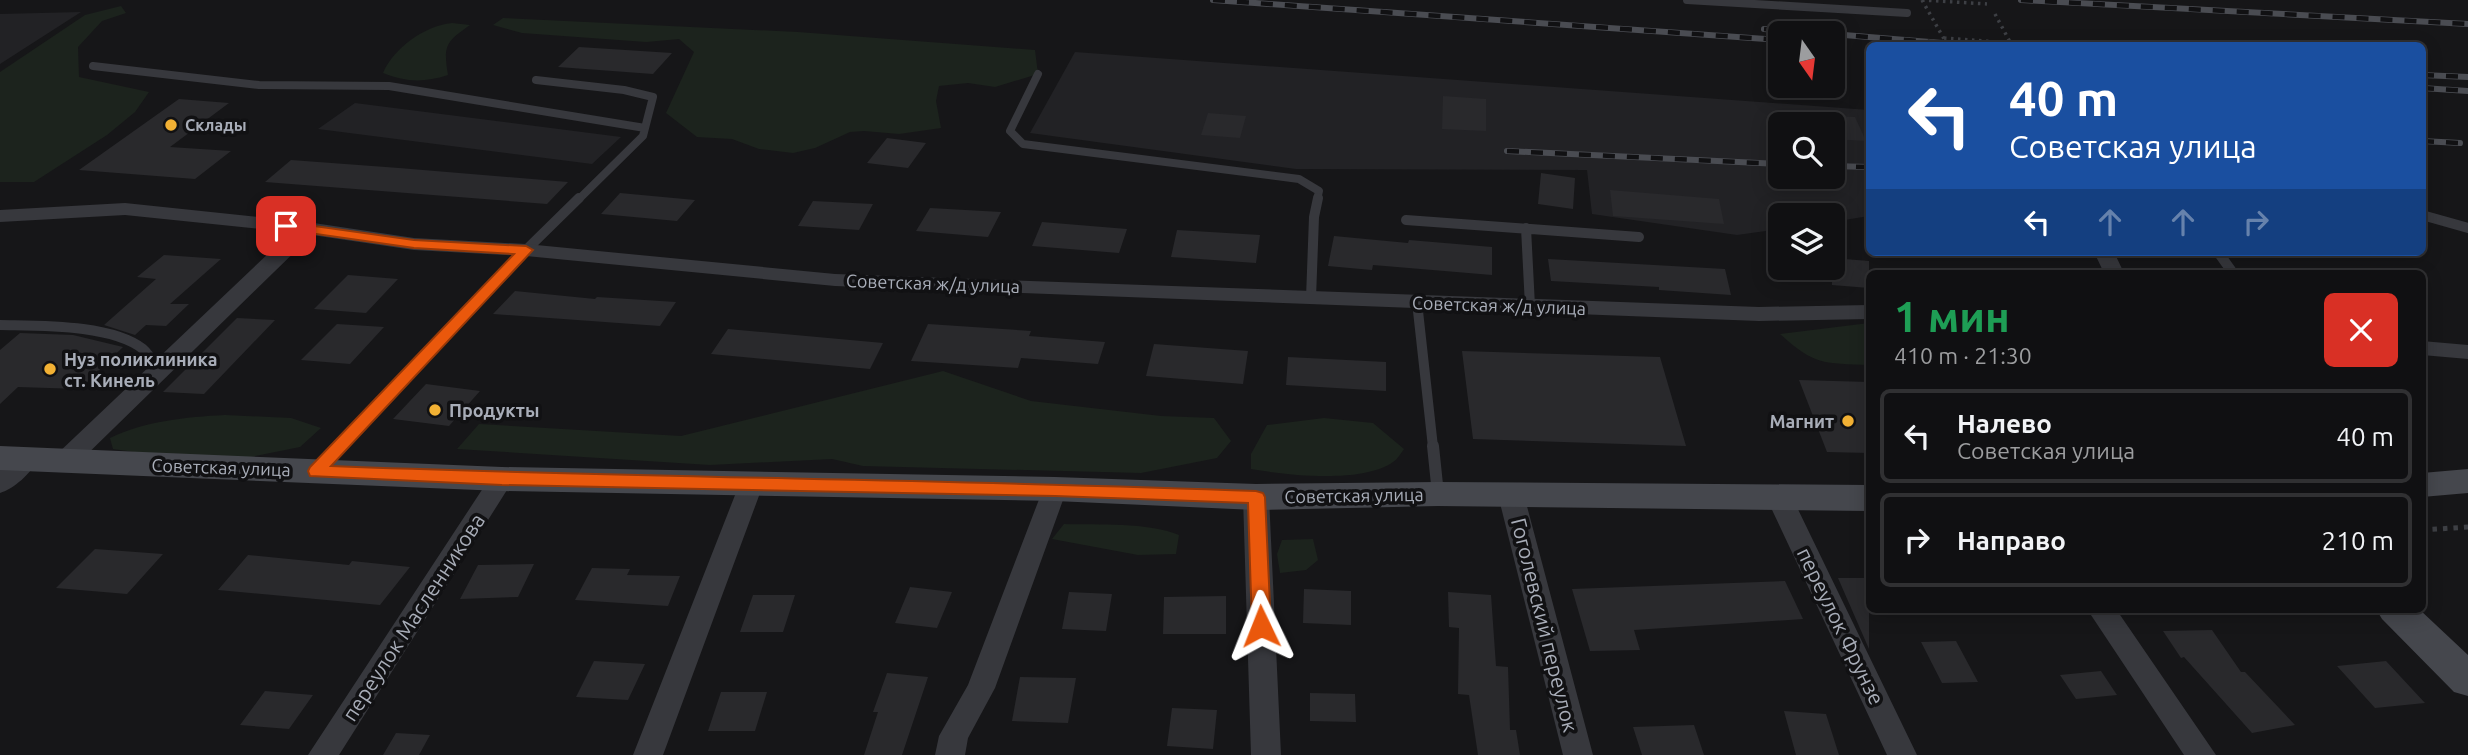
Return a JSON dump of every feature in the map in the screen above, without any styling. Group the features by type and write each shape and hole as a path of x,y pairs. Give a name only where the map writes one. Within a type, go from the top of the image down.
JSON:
{"main road":[{"name":"Советская улица","path":"13,459 502,479 1055,489 1256,497 1438,494 1866,498"},
{"path":"2426,485 2468,481"},
{"path":"2399,613 2468,680"}],"street":[{"name":"Советская ж/д улица","path":"0,216 125,209 307,228 414,244 526,250 835,280 1759,314 1866,312"},
{"path":"65,461 307,228"},
{"path":"2426,348 2468,352"},
{"path":"0,484 13,459"},
{"name":"переулок Масленникова","path":"323,755 502,479"},
{"path":"648,755 751,485"},
{"path":"950,755 954,736 981,688 1055,489"},
{"name":"Гоголевский переулок","path":"1511,495 1578,755"},
{"path":"1256,497 1266,755"},
{"name":"переулок Фрунзе","path":"1779,497 1902,755"},
{"path":"2104,613 2202,755"}],"lane":[{"path":"1687,0 1907,13"},
{"path":"93,66 259,86 389,86 645,128"},
{"path":"1038,74 1010,131 1023,144 1299,179 1319,191 1314,217 1311,298"},
{"path":"316,471 526,250 643,136 653,97 624,90 536,80"},
{"path":"2426,216 2468,228"},
{"path":"1406,220 1639,237"},
{"path":"1526,228 1530,306"},
{"path":"1417,302 1438,494"},
{"path":"0,325 41,326 115,336 143,349 159,370"}],"path":[{"path":"1922,0 1987,4"},
{"path":"1922,0 1946,42"},
{"path":"1995,15 2010,42"},
{"path":"1944,38 1998,42"},
{"path":"2426,530 2468,527"}],"shaded area":[{"path":"121,6 126,13 102,21 78,47 79,77 149,92 135,112 107,135 34,182 0,182 0,72 85,15"},
{"path":"81,12 0,64 0,14"},
{"path":"503,18 798,32 1035,50 1038,74 995,87 968,83 939,86 936,101 941,128 899,134 850,132 815,148 793,153 759,149 732,139 697,137 666,113 694,52 679,39 646,42 522,33 493,25"},
{"path":"452,23 470,25 448,45 448,75 415,80 383,73 394,55 411,40 431,29"},
{"path":"1075,52 1866,110 1866,216 1845,220 1845,203 1768,203 1768,231 1737,235 1592,214 1587,170 1296,169 1030,133"},
{"path":"355,103 621,137 592,164 318,129"},
{"path":"1866,323 1866,365 1821,361 1802,352 1780,334"},
{"path":"943,371 1031,401 1161,416 1214,418 1231,441 1217,458 1141,473 863,466 832,459 710,465 457,449 479,424 681,436"},
{"path":"225,415 291,418 321,428 300,447 236,460 113,449 110,438 166,421"},
{"path":"1324,418 1373,423 1404,449 1393,462 1363,473 1324,476 1251,469 1251,454 1267,425"},
{"path":"1064,524 1123,525 1166,531 1179,535 1176,554 1138,555 1052,539"},
{"path":"1313,539 1318,560 1306,570 1280,573 1277,554 1282,540"}],"building":[{"path":"579,47 672,53 653,74 558,67"},
{"path":"1443,96 1486,99 1486,131 1442,129"},
{"name":"Склады","path":"179,99 229,103 170,147 231,151 195,179 79,170"},
{"path":"1208,113 1246,116 1240,138 1201,135"},
{"path":"1845,117 1855,117 1866,141 1845,140"},
{"path":"887,138 926,143 908,168 867,163"},
{"path":"291,160 568,182 547,204 265,182"},
{"path":"1541,173 1575,178 1573,209 1538,204"},
{"path":"1610,190 1719,199 1724,224 1613,216"},
{"path":"620,193 695,200 677,221 601,214"},
{"path":"813,201 873,204 859,230 798,226"},
{"path":"930,208 1001,212 988,237 916,231"},
{"path":"1042,222 1127,229 1119,253 1032,246"},
{"path":"1177,230 1260,235 1256,263 1171,257"},
{"path":"1334,236 1492,247 1492,275 1373,265 1372,270 1328,266"},
{"path":"164,255 221,259 170,304 189,304 166,326 146,325 135,335 104,325 156,279 137,277"},
{"path":"1548,259 1725,269 1731,295 1659,290 1659,287 1551,281"},
{"path":"1845,259 1869,261 1866,288 1832,285 1832,280 1845,280"},
{"path":"348,275 398,279 366,313 314,309"},
{"path":"515,291 595,299 676,302 660,326 493,314"},
{"path":"237,318 275,320 204,394 163,392"},
{"path":"337,324 384,327 350,364 301,360"},
{"path":"928,324 1031,331 1029,336 1105,342 1098,364 1021,358 1018,368 911,361"},
{"path":"728,329 883,343 870,369 711,354"},
{"name":"Нуз поликлиника ст. Кинель","path":"20,333 73,335 123,347 80,389 18,387 0,404 0,350"},
{"path":"1154,344 1248,351 1243,384 1146,376"},
{"path":"1462,351 1660,357 1686,446 1473,439"},
{"path":"1288,357 1386,362 1386,391 1286,385"},
{"path":"1799,380 1866,382 1866,453 1827,452"},
{"path":"426,384 480,391 449,426 393,419"},
{"path":"95,549 163,554 127,594 56,588"},
{"path":"248,555 349,565 352,561 410,567 380,605 218,590"},
{"path":"534,564 518,597 460,599 478,565"},
{"path":"592,568 630,569 627,575 680,576 668,606 575,600"},
{"path":"1838,578 1866,578 1869,649"},
{"path":"1785,581 1803,619 1634,630 1640,650 1590,651 1572,589"},
{"path":"910,587 952,592 937,628 895,623"},
{"path":"1304,589 1351,591 1351,625 1303,623"},
{"path":"1069,592 1112,594 1106,631 1062,629"},
{"path":"1448,592 1491,595 1496,666 1508,667 1510,730 1516,730 1520,755 1478,755 1469,695 1458,694 1459,628 1449,627"},
{"path":"753,595 795,595 783,632 740,632"},
{"path":"1226,596 1226,634 1163,634 1164,597"},
{"path":"2212,630 2241,672 2245,672 2295,725 2252,733 2184,657 2181,658 2163,631"},
{"path":"1956,641 1978,682 1942,683 1921,642"},
{"path":"594,661 645,664 628,700 576,697"},
{"path":"2386,661 2425,703 2375,708 2337,666"},
{"path":"2101,671 2117,695 2076,699 2060,675"},
{"path":"887,673 928,677 902,755 864,755 878,712 873,712"},
{"path":"1020,677 1076,678 1068,723 1012,721"},
{"path":"265,691 313,695 289,729 240,725"},
{"path":"721,692 767,692 755,731 708,731"},
{"path":"1310,693 1355,694 1356,722 1310,721"},
{"path":"1172,708 1217,710 1213,749 1167,746"},
{"path":"1784,711 1826,714 1839,755 1796,755"},
{"path":"1694,725 1704,755 1642,755 1633,727"},
{"path":"396,733 430,735 419,755 383,755"}],"railway":[{"path":"1213,0 1768,39"},
{"path":"2021,0 2468,24"},
{"path":"1764,29 1768,29"},
{"path":"1845,35 1930,42"},
{"path":"2426,75 2468,77"},
{"path":"2426,88 2468,91"},
{"path":"2426,141 2460,143"},
{"path":"1507,151 1768,163"},
{"path":"1845,166 1866,167"}],"place":[{"name":"Склады","path":"171,125"},
{"name":"Нуз поликлиника ст. Кинель","path":"50,369"},
{"name":"Продукты","path":"435,410"},
{"name":"Магнит","path":"1848,421"}],"route":[{"path":"286,226 414,244 526,250 316,471 502,479 1055,489 1256,497 1261,626"}]}
